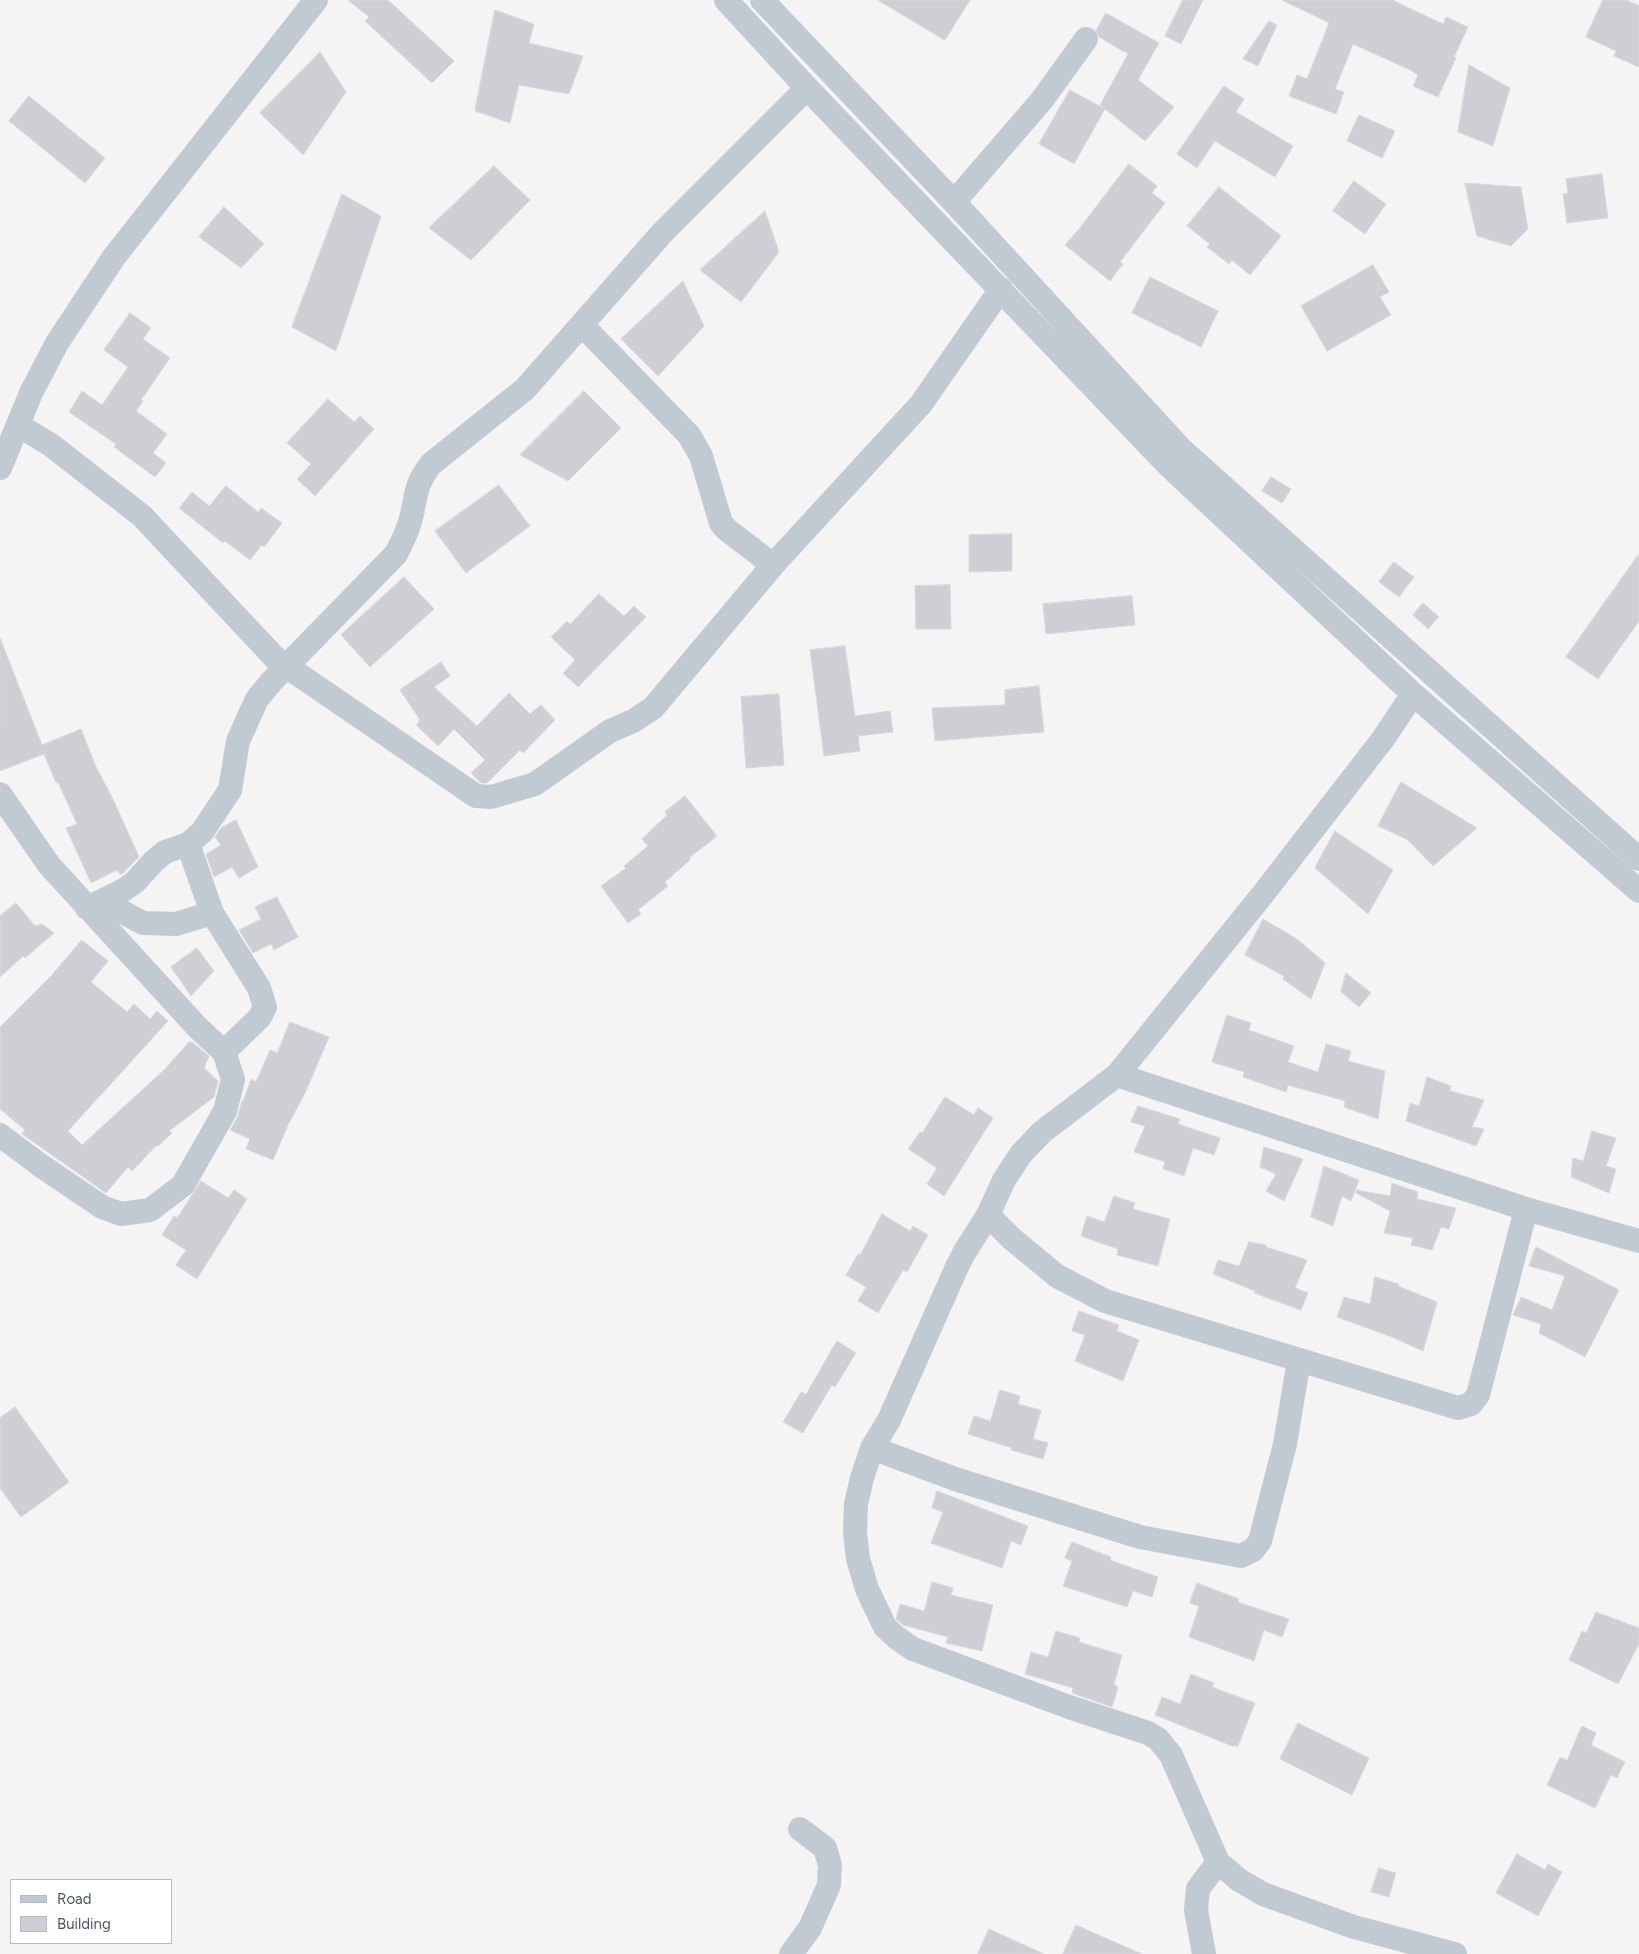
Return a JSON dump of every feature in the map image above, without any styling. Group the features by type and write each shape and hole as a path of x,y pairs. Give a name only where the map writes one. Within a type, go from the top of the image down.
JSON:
{"street":[{"path":"0,468 31,393 57,343 114,257 316,0"},
{"path":"726,0 807,88 1000,288 1175,457 1413,694 1635,878"},
{"path":"762,0 954,202 1175,457 1639,859"},
{"path":"954,202 1042,100 1086,40"},
{"path":"95,905 135,882 165,852 188,844 202,832 230,790 238,741 258,699 287,666 396,554 404,540 412,515 416,489 421,477 430,464 525,389 663,232 807,88"},
{"path":"18,425 51,444 142,516 276,659 476,796 491,797 535,784 610,731 633,721 654,708 773,565 921,404 1000,288"},
{"path":"582,325 689,435 701,456 721,523 726,529 773,565"},
{"path":"1413,694 1371,755 1263,894 1117,1076 1042,1132 1022,1154 1004,1180 988,1215 964,1253 890,1420 872,1448 856,1504 855,1532 858,1559 867,1589 886,1627 897,1638 914,1649 1070,1707 1134,1727 1158,1739 1171,1755 1218,1862 1239,1880 1263,1894 1354,1927 1456,1954"},
{"path":"0,794 49,864 95,905 198,1028 224,1052 233,1078 225,1111 183,1185 150,1210 121,1214 102,1207 0,1135"},
{"path":"188,844 212,913 259,988 264,1006 260,1017 224,1052"},
{"path":"95,905 143,923 176,924 212,913"},
{"path":"1117,1076 1526,1209 1639,1241"},
{"path":"988,1215 1011,1238 1057,1276 1105,1301 1458,1408 1471,1404 1478,1395 1526,1209"},
{"path":"872,1448 955,1479 1140,1537 1241,1556 1253,1550 1260,1542 1285,1444 1299,1360"},
{"path":"791,1954 810,1928 829,1885 830,1865 825,1848 800,1829"},
{"path":"1204,1954 1196,1910 1198,1889 1218,1862"}],"building":[{"path":"348,0 388,0 454,61 432,83 365,21 369,17"},
{"path":"878,0 970,0 945,40"},
{"path":"1183,0 1203,0 1181,44 1165,36"},
{"path":"1282,0 1392,0 1443,24 1446,17 1468,27 1438,97 1413,86 1418,75 1410,70 1353,44 1335,89 1344,92 1336,114 1289,96 1297,75 1307,79 1329,23"},
{"path":"1603,0 1627,0 1639,6 1639,67 1614,56 1616,51 1586,37"},
{"path":"495,10 534,24 529,43 583,56 569,94 519,85 510,123 475,111"},
{"path":"1106,13 1159,43 1138,80 1174,107 1145,141 1100,105 1128,54 1099,37 1096,31"},
{"path":"1269,21 1277,25 1258,66 1243,59"},
{"path":"320,52 346,92 303,155 260,113"},
{"path":"1469,65 1510,88 1493,146 1458,132"},
{"path":"1224,86 1244,99 1236,112 1293,146 1275,177 1215,141 1197,168 1177,154"},
{"path":"1070,90 1105,109 1074,164 1039,144"},
{"path":"29,96 105,158 85,183 9,121"},
{"path":"1359,115 1395,131 1382,158 1347,141"},
{"path":"1129,164 1157,186 1152,193 1165,203 1120,262 1123,264 1110,281 1065,245"},
{"path":"494,166 530,200 471,260 429,228"},
{"path":"1602,174 1608,218 1567,223 1563,194 1568,193 1566,179"},
{"path":"1354,181 1386,204 1365,234 1333,211"},
{"path":"1465,183 1521,187 1528,229 1511,246 1477,236"},
{"path":"1219,187 1281,236 1250,275 1232,260 1229,264 1207,247 1210,244 1187,226"},
{"path":"342,194 381,216 336,351 292,327"},
{"path":"224,207 264,244 241,268 199,237"},
{"path":"765,211 779,252 741,302 700,270"},
{"path":"1373,265 1389,292 1380,297 1391,315 1327,351 1301,306"},
{"path":"1150,277 1218,311 1201,347 1132,313"},
{"path":"683,281 704,326 658,376 621,339"},
{"path":"130,313 151,328 143,339 170,358 141,400 143,401 136,411 167,434 153,453 166,463 155,477 114,447 116,444 69,412 82,391 102,405 128,367 104,350"},
{"path":"584,391 621,428 568,481 520,455"},
{"path":"328,399 354,422 360,416 374,429 315,496 297,479 311,464 287,443"},
{"path":"1271,477 1291,489 1282,503 1262,491"},
{"path":"499,485 530,526 466,573 435,531"},
{"path":"226,486 258,512 261,508 282,523 264,547 262,545 250,560 225,541 223,543 179,508 192,492 209,506"},
{"path":"1012,534 1012,571 969,572 969,535"},
{"path":"1639,554 1639,621 1598,679 1566,657"},
{"path":"1394,562 1414,577 1399,597 1379,582"},
{"path":"404,577 434,609 370,667 341,635"},
{"path":"950,585 951,629 916,629 915,586"},
{"path":"599,594 624,616 634,606 646,617 578,687 563,673 575,660 551,637 567,621 570,624"},
{"path":"1132,596 1135,625 1046,634 1043,604"},
{"path":"1423,603 1439,617 1428,629 1413,615"},
{"path":"0,638 42,745 81,729 96,767 112,797 139,857 121,875 117,870 91,883 66,828 77,824 58,782 56,783 44,754 0,771"},
{"path":"845,646 855,716 890,711 893,732 858,736 860,751 824,756 810,650"},
{"path":"441,662 450,676 434,687 477,726 509,693 530,714 541,705 555,720 523,753 520,750 487,783 481,783 471,773 485,760 454,729 438,746 416,725 420,720 400,690"},
{"path":"1039,686 1044,732 935,741 932,708 1005,705 1005,690"},
{"path":"779,694 784,765 746,768 741,697"},
{"path":"1401,782 1477,828 1433,866 1408,840 1378,826"},
{"path":"685,796 717,836 689,858 690,860 665,882 668,886 638,910 641,914 628,923 601,886 626,868 624,866 648,846 642,839 667,815 665,812"},
{"path":"236,820 258,867 239,878 232,867 214,877 206,854 221,845 215,837 221,828"},
{"path":"1335,831 1393,870 1368,914 1315,868"},
{"path":"277,897 298,937 274,950 271,944 253,953 239,930 261,919 255,907"},
{"path":"16,903 35,926 42,924 54,933 25,958 23,956 0,977 0,916"},
{"path":"1263,919 1297,939 1325,963 1311,999 1283,979 1284,976 1245,955"},
{"path":"82,940 108,961 91,982 127,1012 134,1004 150,1019 157,1011 168,1021 68,1131 82,1145 164,1070 189,1042 192,1042 209,1056 204,1068 218,1081 214,1097 169,1131 172,1133 157,1145 132,1171 128,1167 106,1193 22,1134 25,1130 0,1109 0,1027 51,976"},
{"path":"197,948 214,971 191,996 171,967"},
{"path":"1346,973 1371,993 1359,1007 1341,992"},
{"path":"1227,1015 1251,1023 1249,1030 1294,1046 1288,1062 1318,1072 1326,1044 1351,1051 1348,1061 1385,1071 1378,1119 1344,1107 1345,1101 1288,1085 1286,1092 1243,1077 1244,1072 1212,1062"},
{"path":"290,1022 329,1037 273,1160 246,1149 250,1139 230,1130 237,1118 251,1079 256,1082 270,1050 277,1053"},
{"path":"1427,1077 1451,1086 1450,1091 1484,1100 1472,1127 1484,1129 1476,1146 1406,1121 1410,1103 1419,1106"},
{"path":"945,1097 974,1115 978,1108 993,1118 944,1196 927,1184 937,1168 908,1149 920,1132 922,1133"},
{"path":"1138,1106 1180,1119 1178,1124 1220,1138 1214,1155 1193,1148 1184,1176 1163,1169 1165,1162 1134,1152 1145,1126 1131,1122"},
{"path":"1592,1131 1616,1138 1606,1166 1616,1169 1609,1193 1571,1177 1573,1158 1583,1161"},
{"path":"1264,1147 1303,1159 1284,1201 1266,1191 1276,1174 1260,1167"},
{"path":"1324,1166 1359,1180 1351,1201 1342,1196 1333,1226 1311,1217"},
{"path":"201,1181 228,1198 234,1190 247,1199 197,1279 176,1265 186,1250 162,1235 174,1216 177,1218"},
{"path":"1392,1183 1418,1192 1417,1199 1456,1208 1449,1229 1441,1227 1432,1250 1411,1245 1413,1238 1384,1233 1390,1211 1356,1193 1357,1190 1390,1196"},
{"path":"1114,1196 1135,1203 1133,1209 1170,1219 1158,1266 1117,1255 1118,1249 1081,1236 1087,1216 1104,1222"},
{"path":"882,1214 910,1231 913,1226 928,1235 907,1272 903,1270 878,1313 858,1301 866,1287 846,1275 858,1254 860,1255"},
{"path":"1249,1242 1266,1245 1266,1247 1307,1260 1295,1288 1308,1293 1301,1310 1254,1293 1255,1291 1213,1274 1218,1260 1239,1266"},
{"path":"1536,1247 1619,1290 1585,1357 1539,1333 1541,1324 1513,1315 1521,1297 1552,1310 1565,1276 1529,1266"},
{"path":"1375,1277 1399,1284 1398,1286 1437,1302 1423,1351 1392,1337 1337,1317 1344,1297 1370,1304"},
{"path":"1079,1311 1119,1325 1117,1331 1139,1340 1123,1381 1075,1361 1085,1335 1072,1331"},
{"path":"837,1341 856,1353 835,1387 832,1385 803,1433 783,1422 801,1392 806,1394"},
{"path":"1000,1390 1020,1396 1018,1404 1041,1410 1033,1439 1048,1443 1043,1459 1011,1450 1012,1448 968,1434 974,1416 990,1421"},
{"path":"15,1407 69,1482 21,1517 0,1488 0,1418"},
{"path":"937,1491 1028,1526 1021,1545 1011,1541 1002,1568 931,1543 943,1512 932,1508"},
{"path":"1072,1542 1111,1557 1110,1560 1158,1577 1152,1597 1133,1591 1127,1607 1063,1586 1072,1561 1065,1558"},
{"path":"932,1582 953,1588 951,1595 993,1605 982,1651 946,1643 948,1637 903,1625 896,1619 900,1604 924,1611"},
{"path":"1197,1583 1239,1599 1238,1602 1289,1619 1282,1637 1264,1630 1254,1661 1189,1637 1199,1606 1190,1603"},
{"path":"1596,1612 1639,1628 1639,1644 1618,1684 1569,1660 1582,1631 1586,1633"},
{"path":"1056,1631 1080,1638 1079,1642 1122,1655 1114,1684 1118,1687 1112,1707 1072,1693 1073,1688 1025,1674 1031,1652 1048,1657"},
{"path":"1191,1674 1214,1683 1212,1687 1255,1703 1238,1746 1232,1746 1155,1715 1162,1697 1180,1704"},
{"path":"1298,1723 1369,1758 1352,1795 1280,1759"},
{"path":"1582,1726 1596,1733 1591,1745 1625,1762 1617,1778 1611,1775 1595,1808 1547,1785 1560,1757 1567,1760"},
{"path":"1517,1854 1545,1870 1548,1864 1562,1872 1538,1916 1496,1893"},
{"path":"1379,1868 1396,1873 1389,1897 1371,1892"},
{"path":"1076,1925 1142,1954 1063,1954"},
{"path":"989,1929 1044,1954 978,1954"}]}
